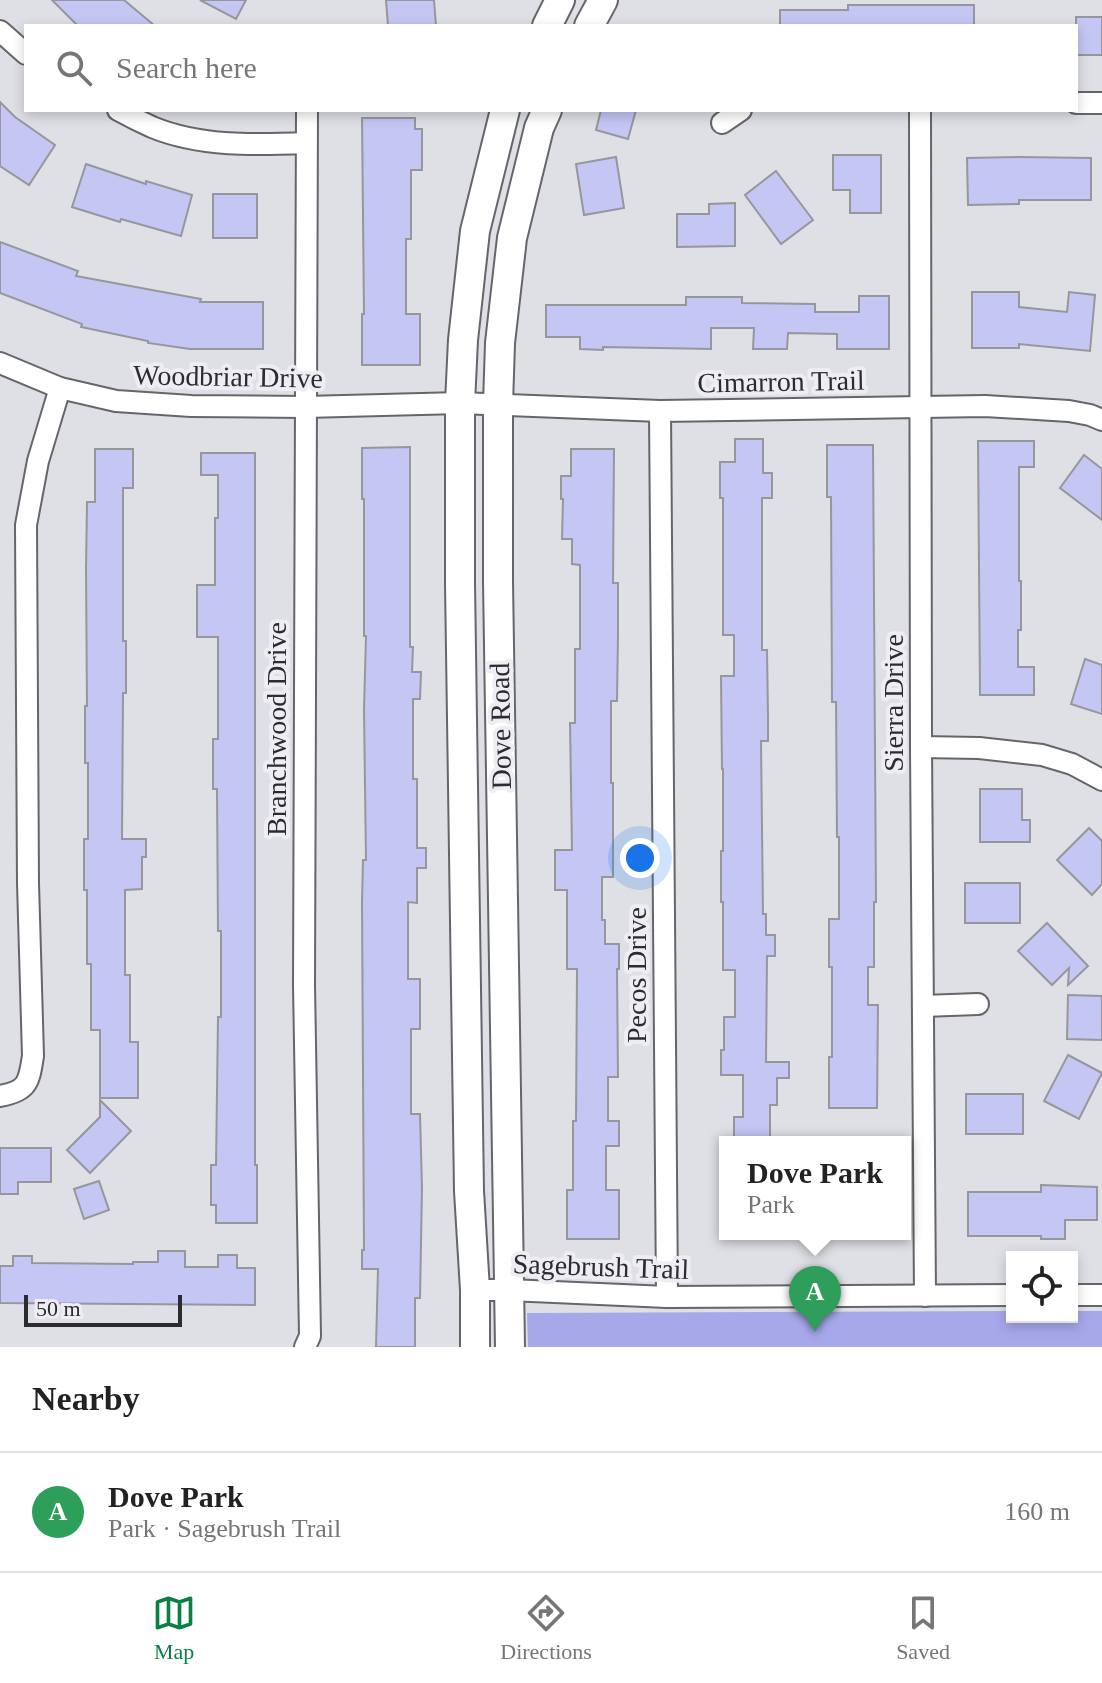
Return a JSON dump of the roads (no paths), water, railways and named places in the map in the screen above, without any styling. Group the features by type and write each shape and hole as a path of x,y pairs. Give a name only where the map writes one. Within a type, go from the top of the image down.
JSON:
{"main road":[{"path":"548,24 560,0"},
{"path":"590,24 603,0"},
{"name":"Dove Road","path":"475,1347 469,1176 460,403 463,340 475,231 505,112"},
{"name":"Dove Road","path":"510,1347 498,404 500,343 512,238 539,128 546,112"}],"street":[{"path":"0,31 24,52"},
{"path":"1078,103 1102,103"},
{"path":"122,112 154,128 189,138 252,145 306,143"},
{"name":"Branchwood Drive","path":"305,1347 310,1336 304,985 307,112"},
{"path":"722,123 738,112"},
{"name":"Sierra Drive","path":"920,112 925,1296"},
{"name":"Woodbriar Drive","path":"0,363 60,388 116,401 191,406 305,407 460,403"},
{"path":"0,1096 23,1088 29,1079 33,1056 28,883 26,525 38,461 60,388"},
{"name":"Cimarron Trail","path":"460,403 660,411 985,406 1069,411 1102,420"},
{"name":"Pecos Drive","path":"660,411 667,1297"},
{"path":"921,747 979,748 1042,755 1072,764 1102,780"},
{"path":"923,1006 978,1004"},
{"name":"Sagebrush Trail","path":"475,1290 667,1297 1006,1295"},
{"path":"1078,1295 1102,1295"}],"place":[{"name":"Dove Park","path":"815,1332"}]}
